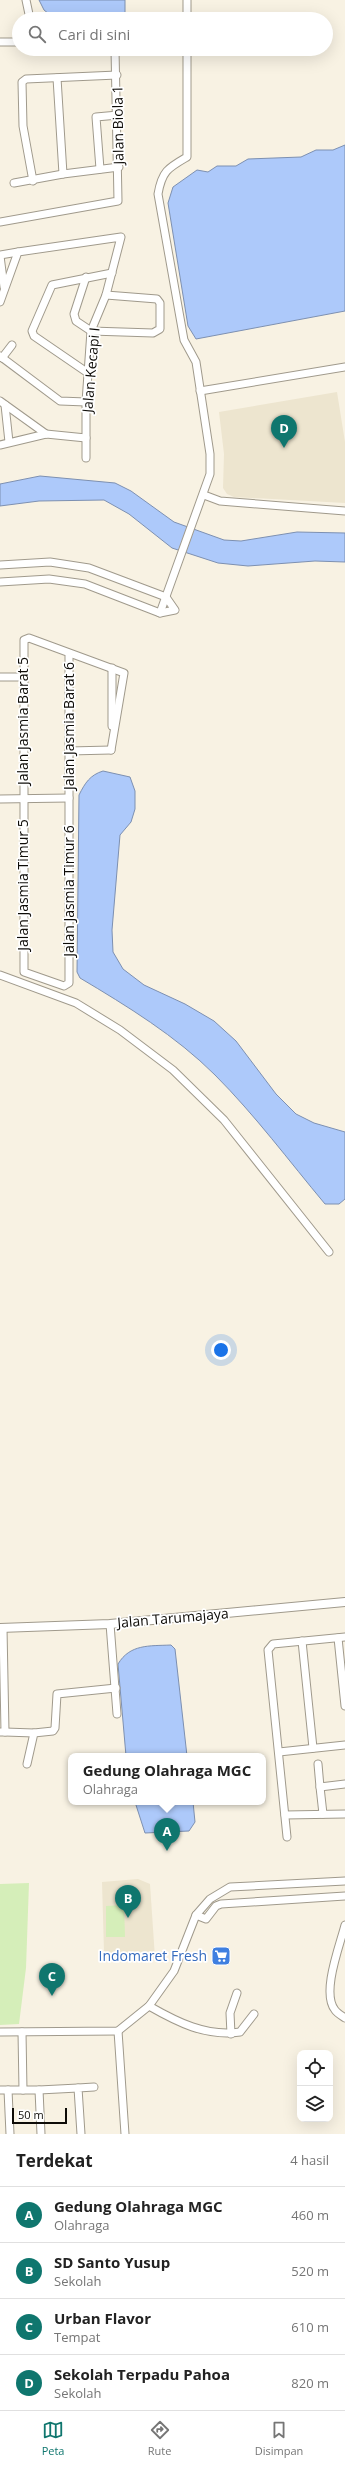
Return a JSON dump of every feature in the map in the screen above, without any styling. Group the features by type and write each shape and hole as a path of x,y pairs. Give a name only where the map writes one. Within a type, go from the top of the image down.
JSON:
{"street":[{"path":"26,0 29,12"},
{"path":"187,0 187,12"},
{"path":"0,42 12,42"},
{"name":"Jalan Biola 1","path":"0,222 118,201 119,167 116,56"},
{"path":"160,613 204,495 210,474 210,454 196,362 184,340 158,194 160,180 168,167 187,157 187,56"},
{"path":"32,180 23,126 22,82 26,79 117,75"},
{"path":"57,78 63,174"},
{"path":"100,169 96,117 118,115"},
{"path":"14,183 63,174 119,167"},
{"name":"Jalan Kecapi I","path":"18,252 118,236 122,240 106,295 91,331 86,402 86,458"},
{"path":"4,289 0,255 18,252"},
{"path":"0,302 18,252"},
{"path":"88,373 34,336 32,331 50,287 86,277 112,273"},
{"path":"86,277 74,314 76,321 91,331 153,333 160,329 160,303 157,299 106,295"},
{"path":"12,345 1,357 60,401 86,402"},
{"path":"200,391 345,367"},
{"path":"2,403 46,434"},
{"path":"2,403 9,442"},
{"path":"0,445 46,434 86,438"},
{"path":"204,495 220,501 345,511"},
{"path":"0,565 50,562 89,568 166,597 175,610 160,613 85,584 49,579 0,582"},
{"name":"Jalan Jasmia Barat 5","path":"23,798 22,643 28,638 69,653"},
{"path":"69,653 124,673 111,750"},
{"name":"Jalan Jasmia Barat 6","path":"69,653 69,798"},
{"path":"111,750 112,668"},
{"path":"0,677 22,677"},
{"path":"69,751 111,750"},
{"name":"Jalan Jasmia Timur 5","path":"23,798 24,972"},
{"path":"0,799 69,798"},
{"name":"Jalan Jasmia Timur 6","path":"24,972 64,986 69,983 69,798"},
{"path":"0,975 76,1003 120,1030 173,1070 224,1120 329,1252"},
{"name":"Jalan Tarumajaya","path":"2,1630 111,1625 345,1602"},
{"path":"111,1625 117,1714"},
{"path":"2,1630 3,1732 34,1733 54,1730 57,1694 116,1688"},
{"path":"288,1837 268,1650 273,1644 342,1638 345,1706"},
{"path":"302,1641 313,1748"},
{"path":"27,1764 34,1733"},
{"path":"279,1752 345,1745"},
{"path":"318,1764 323,1814"},
{"path":"320,1787 345,1784"},
{"path":"285,1815 345,1814"},
{"path":"0,2032 118,2031 149,2006 174,1971 196,1915 210,1899 230,1888 345,1881"},
{"path":"196,1915 206,1919 216,1906 221,1904 345,1896"},
{"path":"345,1925 332,1974 331,1995 335,2010 345,2018"},
{"path":"230,2034 230,2013 237,1993"},
{"path":"149,2006 173,2020 196,2029 230,2034 240,2032 254,2014"},
{"path":"118,2031 125,2134"},
{"path":"22,2032 23,2090"},
{"path":"0,2090 39,2090 94,2087"},
{"path":"78,2088 81,2134"},
{"path":"8,2090 10,2134"},
{"path":"39,2090 41,2134"}],"shaded area":[{"path":"337,392 345,442 345,503 234,497 227,494 223,488 224,454 219,412"},
{"path":"138,1879 150,1884 155,1958 104,1952 102,1882"}],"green space":[{"path":"29,1883 26,1968 19,2024 0,2025 0,1884"},
{"path":"124,1905 125,1937 106,1937 106,1906"}],"water":[{"path":"39,0 125,0 125,12 46,12"},
{"path":"345,145 345,311 196,339 188,326 168,203 173,187 197,170 208,172 217,166 236,166 248,159 301,157 316,150 333,150"},
{"path":"40,476 115,483 131,491 174,522 224,540 241,541 297,532 345,533 345,562 315,561 248,566 218,563 172,548 129,514 104,500 39,501 0,506 0,484"},
{"path":"103,771 130,777 135,791 135,809 131,822 120,835 112,930 113,952 123,969 144,985 185,1004 214,1021 236,1041 276,1094 296,1114 314,1123 345,1132 345,1199 339,1204 325,1204 272,1138 230,1090 184,1047 150,1022 80,978 77,972 79,795 88,780"},
{"path":"171,1645 175,1649 187,1753 126,1753 118,1664 123,1657 134,1649 148,1646"},
{"path":"136,1805 193,1805 195,1822 189,1831 145,1833"}],"place":[{"name":"Sekolah Terpadu Pahoa","path":"284,448"},
{"name":"Gedung Olahraga MGC","path":"167,1851"},
{"name":"SD Santo Yusup","path":"128,1918"},
{"name":"Indomaret Fresh","path":"221,1956"},
{"name":"Urban Flavor","path":"52,1996"}]}
